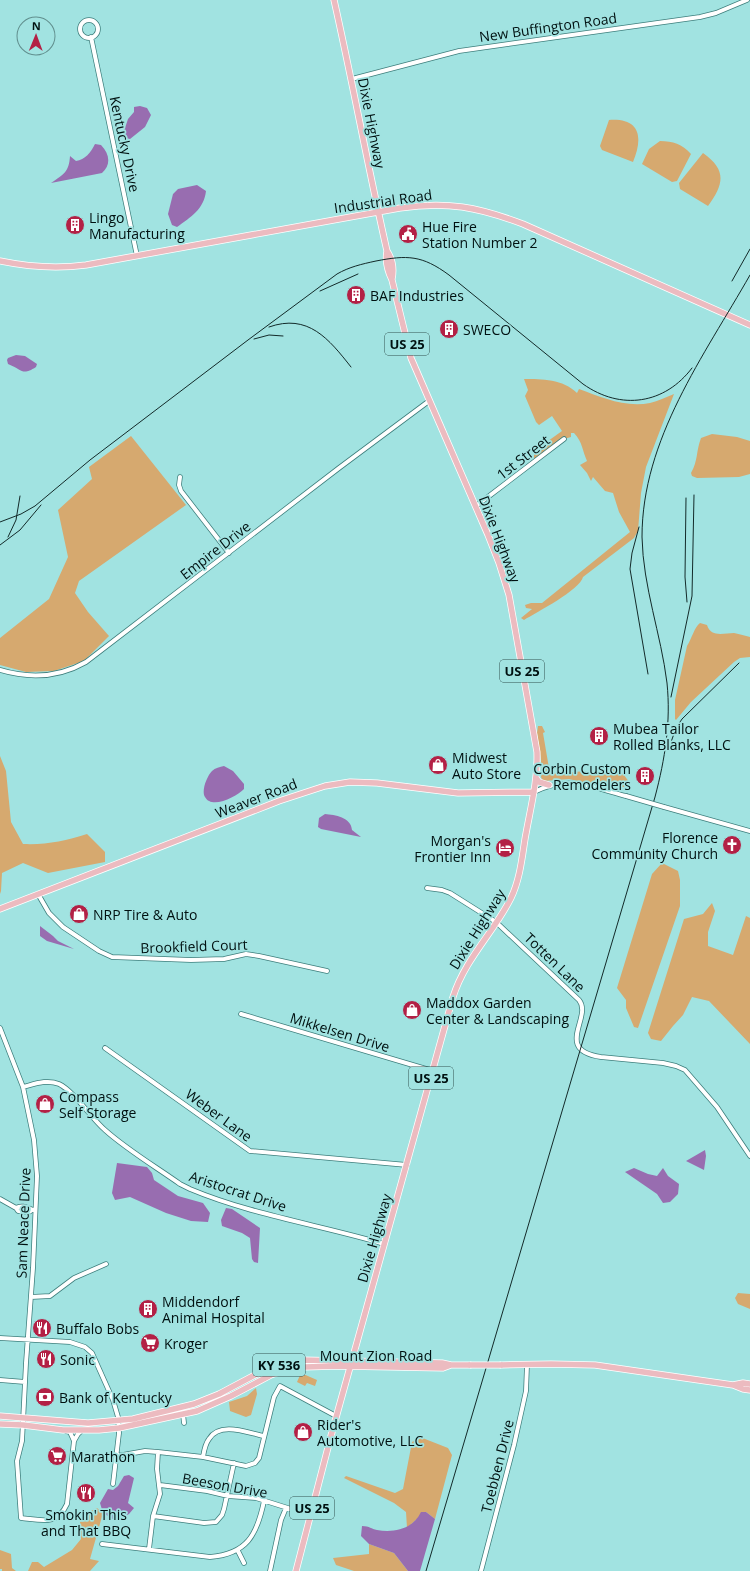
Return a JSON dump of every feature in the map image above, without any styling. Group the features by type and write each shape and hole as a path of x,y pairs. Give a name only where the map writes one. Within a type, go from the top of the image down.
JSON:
{"main road":[{"name":"Dixie Highway","path":"296,1571 336,1416 460,977 506,907 516,888 534,792 537,752 508,595 499,563 476,506 410,358 392,280 394,271 391,258 387,251 378,212 352,79 334,0"},
{"name":"Industrial Road","path":"0,261 34,267 58,268 86,265 378,212 418,206 440,205 466,207 493,213 522,224 750,325"},
{"path":"536,778 539,782 549,785"},
{"name":"Weaver Road","path":"0,909 279,802 338,783 365,782 451,792 534,792"},
{"path":"519,793 527,797 532,803"},
{"path":"354,1351 365,1362"},
{"name":"Mount Zion Road","path":"118,1421 139,1418 203,1401 228,1390 255,1374 278,1365 302,1360 351,1364 443,1368 451,1365"},
{"name":"Mount Zion Road","path":"0,1424 63,1430 99,1430 119,1428 206,1408 280,1371 305,1367 365,1362 442,1363 451,1365 595,1365 733,1385 750,1390"},
{"name":"Mount Zion Road","path":"733,1385 743,1383 750,1384"},
{"name":"KY 536","path":"0,1416 88,1423 118,1421"}],"street":[{"name":"New Buffington Road","path":"352,79 459,51 700,17 716,13 747,0"},
{"path":"89,20 94,22 98,28 96,34 91,37 84,36 80,30 82,24 89,20"},
{"name":"Kentucky Drive","path":"91,37 137,256"},
{"name":"Empire Drive","path":"0,670 20,675 45,676 67,671 91,659 343,465 429,401"},
{"name":"1st Street","path":"476,506 564,439"},
{"path":"180,477 180,488 229,553"},
{"path":"534,792 549,785 572,782 750,831"},
{"path":"427,888 442,890 450,893 496,922"},
{"name":"Brookfield Court","path":"38,894 48,913 63,927 99,951 112,957 191,960 224,959 246,954 327,971"},
{"name":"Totten Lane","path":"496,922 581,1003 583,1012 576,1038 584,1052 601,1057 664,1063 685,1070 717,1107 750,1156"},
{"name":"Mikkelsen Drive","path":"241,1014 433,1071"},
{"name":"Sam Neace Drive","path":"0,1028 23,1087 34,1140 37,1176 33,1210 31,1297 22,1440 17,1461 21,1518 52,1520 59,1517 64,1511 67,1504 74,1441"},
{"name":"Weber Lane","path":"105,1048 250,1151 407,1165"},
{"name":"Aristocrat Drive","path":"23,1087 48,1082 61,1086 69,1091 111,1135 180,1184 190,1189 279,1218 338,1231 384,1244"},
{"path":"0,1199 16,1208 18,1211 30,1212 33,1210"},
{"path":"31,1297 50,1296 74,1278 106,1264"},
{"path":"0,1338 74,1343 85,1347 92,1353 113,1400 118,1421 117,1456 113,1484"},
{"name":"Toebben Drive","path":"481,1571 516,1439 526,1391 527,1365"},
{"path":"0,1380 25,1382"},
{"path":"117,1456 145,1451 203,1457 246,1466 255,1463 259,1458 274,1397 280,1386 336,1416"},
{"path":"183,1414 184,1423"},
{"path":"203,1457 208,1440 213,1434 220,1431 228,1429 264,1436"},
{"path":"63,1430 70,1432 74,1441"},
{"path":"74,1441 82,1430"},
{"path":"149,1549 153,1516 160,1494 157,1469 158,1452"},
{"path":"153,1516 213,1523 219,1520 228,1496 234,1464"},
{"name":"Beeson Drive","path":"160,1485 200,1490 228,1496 256,1498 310,1515"},
{"path":"102,1544 210,1557 226,1555 238,1551 253,1534 262,1513 264,1501"},
{"path":"270,1571 281,1520 286,1508"},
{"path":"238,1551 244,1563"}],"shaded area":[{"path":"140,106 147,108 151,115 145,127 130,139 122,137 128,119 134,112 134,107"},
{"path":"609,120 628,122 637,131 638,145 633,162 602,150 600,146"},
{"path":"660,141 677,144 691,154 677,181 672,182 642,164 649,149"},
{"path":"95,144 101,145 108,156 107,167 102,173 51,183 65,172 70,156 76,161 82,159 90,153"},
{"path":"703,153 716,165 720,178 720,184 717,191 708,206 680,189 679,183"},
{"path":"197,185 206,191 200,208 177,227 172,225 168,214 173,194 178,189"},
{"path":"16,355 25,356 37,364 36,367 25,372 8,364 8,358"},
{"path":"524,379 559,382 577,393 579,389 613,401 631,404 650,403 674,394 646,467 641,493 638,531 634,538 583,577 574,588 566,594 524,620 521,618 532,609 526,608 525,605 531,603 542,603 630,532 619,512 613,493 605,491 593,477 591,481 587,473 580,465 587,461 581,443 574,433 571,433 571,437 564,439 536,460 534,458 534,451 562,431 552,416 539,425 536,422 525,396 528,390"},
{"path":"712,434 737,437 750,441 750,474 739,477 697,478 692,476 691,473 695,464 701,438"},
{"path":"131,436 186,505 79,581 75,593 88,612 109,636 84,661 54,671 26,672 0,665 0,638 49,599 68,557 58,510 92,479 89,467"},
{"path":"700,623 707,625 712,632 718,634 734,633 750,637 750,657 740,658 734,662 691,702 676,720 675,700 687,646"},
{"path":"538,726 542,726 545,732 543,733 550,774 586,771 588,774 605,772 610,773 609,768 617,766 630,783 629,786 611,789 569,779 543,781 541,777 541,761 537,733"},
{"path":"0,756 6,771 11,822 23,844 55,842 87,834 105,852 105,862 48,873 23,863 2,873 0,894"},
{"path":"224,766 233,771 244,784 244,789 236,795 219,802 208,801 204,794 204,787 210,773 213,770"},
{"path":"325,814 346,819 352,830 361,837 321,829 318,827 319,818"},
{"path":"662,863 678,871 680,880 680,906 638,1028 634,1027 626,1008 626,1000 617,988 652,874"},
{"path":"712,903 715,911 708,932 708,946 733,955 746,916 750,918 750,1044 709,1001 692,997 683,1015 661,1041 651,1039 648,1033 684,919 703,914"},
{"path":"40,926 58,941 74,949 47,941 40,936"},
{"path":"705,1150 706,1156 704,1170 686,1161"},
{"path":"117,1163 147,1167 152,1173 154,1180 178,1196 203,1203 210,1213 208,1222 191,1221 166,1213 130,1197 115,1200 112,1193"},
{"path":"634,1168 657,1176 663,1168 668,1176 679,1184 678,1194 670,1202 663,1203 657,1194 625,1172"},
{"path":"226,1208 232,1209 260,1228 258,1263 254,1262 252,1259 250,1238 242,1233 222,1226 221,1220"},
{"path":"738,1293 750,1294 750,1309 738,1304 735,1298"},
{"path":"301,1373 317,1380 315,1386 307,1383 305,1386 297,1382"},
{"path":"256,1388 257,1394 251,1415 246,1417 230,1411 229,1402 247,1396"},
{"path":"420,1437 448,1448 452,1455 435,1519 426,1512 407,1528 406,1512 394,1503 344,1478 346,1476 395,1493 403,1489 412,1442"},
{"path":"129,1475 134,1478 128,1503 134,1508 129,1514 116,1521 103,1513 100,1503 108,1489 113,1490 118,1486 124,1476"},
{"path":"97,1508 103,1513 90,1559 99,1561 90,1571 28,1571 32,1562 38,1562 44,1567 72,1550 81,1539 80,1522 89,1512"},
{"path":"421,1512 426,1512 435,1519 420,1571 408,1571 394,1553 369,1544 361,1536 362,1526 383,1531 396,1530 408,1526 418,1518"},
{"path":"369,1544 394,1553 408,1571 354,1571 336,1565 333,1558 369,1554"},
{"path":"0,1550 11,1554 12,1568 16,1571 2,1571 2,1569 0,1569"}],"railway":[{"path":"732,281 750,249"},
{"path":"0,522 21,514 35,506 90,460 337,274 371,262 397,258 414,258 439,268 583,384 597,393 612,398 642,400 656,396 681,380 692,368"},
{"path":"320,291 358,274"},
{"path":"426,1571 662,769 668,726 667,683 661,647 645,574 642,537 645,501 652,466 664,432 679,400 750,275"},
{"path":"269,327 295,323 306,326 326,338 351,367"},
{"path":"254,339 269,335 283,336"},
{"path":"671,697 692,596 694,495"},
{"path":"8,537 16,520 20,496"},
{"path":"686,498 685,577 687,602"},
{"path":"0,545 20,530 41,505"},
{"path":"639,527 632,553 630,569 648,674"},
{"path":"670,745 676,728 682,719 739,663"}],"place":[{"name":"Lingo Manufacturing","path":"75,225"},
{"name":"Hue Fire Station Number 2","path":"408,234"},
{"name":"BAF Industries","path":"356,295"},
{"name":"SWECO","path":"449,329"},
{"name":"Mubea Tailor Rolled Blanks, LLC","path":"599,736"},
{"name":"Midwest Auto Store","path":"438,765"},
{"name":"Corbin Custom Remodelers","path":"645,776"},
{"name":"Florence Community Church","path":"732,845"},
{"name":"Morgan's Frontier Inn","path":"505,848"},
{"name":"NRP Tire & Auto","path":"79,914"},
{"name":"Maddox Garden Center & Landscaping","path":"412,1010"},
{"name":"Compass Self Storage","path":"45,1104"},
{"name":"Middendorf Animal Hospital","path":"148,1309"},
{"name":"Buffalo Bobs","path":"42,1328"},
{"name":"Kroger","path":"150,1343"},
{"name":"Sonic","path":"46,1359"},
{"name":"Bank of Kentucky","path":"45,1397"},
{"name":"Rider's Automotive, LLC","path":"303,1432"},
{"name":"Marathon","path":"57,1456"},
{"name":"Smokin' This and That BBQ","path":"86,1493"}]}
